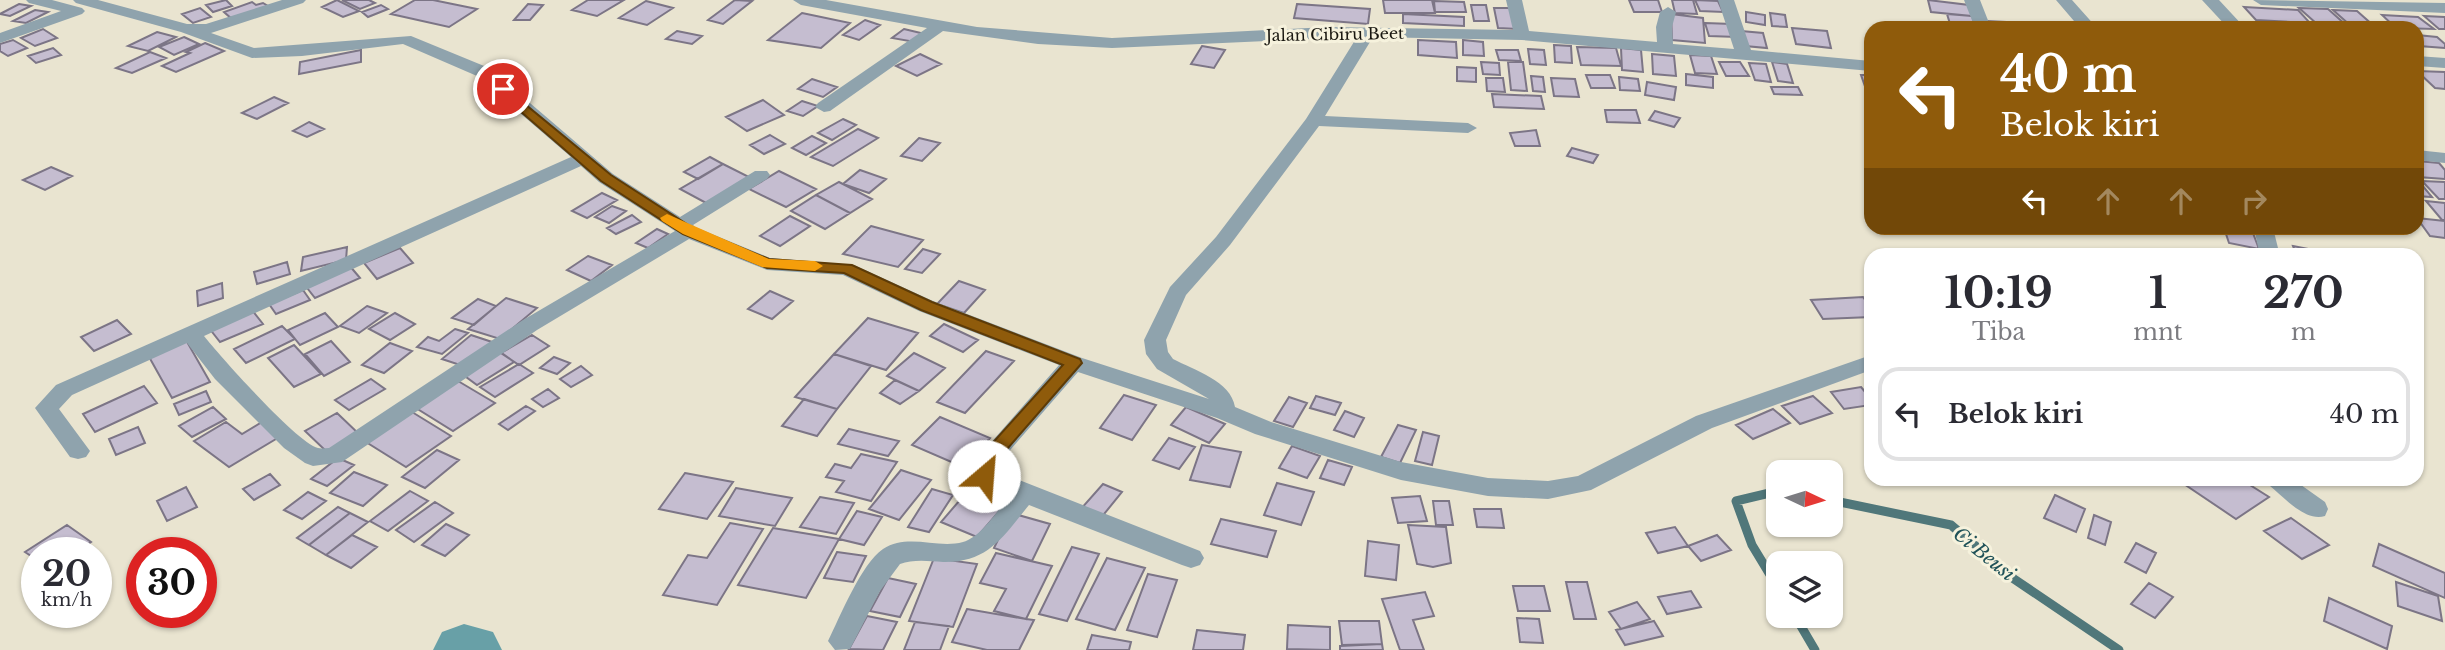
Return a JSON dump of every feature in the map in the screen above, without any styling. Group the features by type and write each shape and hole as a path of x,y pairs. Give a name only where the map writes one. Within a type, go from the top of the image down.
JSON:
{"street":[{"path":"0,38 77,11 34,0"},
{"path":"81,0 187,29 252,53 302,51 405,39 483,72 606,178 684,228 767,264 847,269 926,306 1074,363 1225,412 1263,428 1401,471 1488,487 1548,490 1583,484 1704,422 1864,365"},
{"path":"187,29 222,26 298,0"},
{"path":"1514,0 1521,35"},
{"path":"1726,0 1744,54"},
{"path":"1972,0 1980,21"},
{"path":"2064,0 2083,21"},
{"path":"2210,0 2230,21"},
{"path":"2261,0 2445,8"},
{"name":"Jalan Cibiru Beet","path":"810,1 939,26 1038,39 1112,43 1368,32 1521,35 1864,65"},
{"path":"1665,47 1664,27 1668,12"},
{"path":"824,107 939,26"},
{"path":"1225,412 1223,400 1216,392 1165,364 1157,354 1155,340 1177,292 1223,241 1314,121 1368,32"},
{"path":"2424,62 2445,63"},
{"path":"1314,121 1468,128"},
{"path":"2424,156 2445,158"},
{"path":"78,451 46,408 64,390 583,158"},
{"path":"190,333 223,374 292,442 313,457 334,456 761,175"},
{"path":"1074,363 985,463 984,476 1191,558"},
{"path":"2286,486 2316,509"},
{"path":"841,641 863,598 891,557 902,554 967,551 982,542 1025,494"}],"building":[{"path":"226,0 232,6 213,12 206,5"},
{"path":"337,0 359,11 343,17 322,7"},
{"path":"342,0 369,0 375,3 360,9"},
{"path":"415,0 433,0 477,9 449,27 391,14"},
{"path":"588,0 624,0 597,16 572,10"},
{"path":"735,0 752,1 723,24 708,20"},
{"path":"1383,0 1432,0 1435,13 1385,13"},
{"path":"1629,0 1658,0 1662,12 1634,12"},
{"path":"1672,0 1693,0 1697,14 1675,13"},
{"path":"1695,0 1718,1 1723,12 1700,11"},
{"path":"1928,0 1969,5 1972,16 1931,12"},
{"path":"646,1 673,8 647,25 619,18"},
{"path":"1434,1 1464,2 1466,12 1435,12"},
{"path":"252,2 268,6 232,19 224,12"},
{"path":"19,4 31,6 10,16 0,14"},
{"path":"528,4 543,5 530,20 514,20"},
{"path":"1297,4 1370,9 1368,24 1294,18"},
{"path":"381,5 388,9 368,17 362,12"},
{"path":"1471,5 1486,5 1489,21 1474,21"},
{"path":"2244,7 2298,10 2308,21 2274,21 2256,20"},
{"path":"200,8 211,17 193,23 182,14"},
{"path":"1494,8 1513,8 1518,29 1498,28"},
{"path":"2299,8 2328,9 2342,21 2314,21"},
{"path":"35,10 48,12 26,23 13,21"},
{"path":"2333,10 2357,11 2368,21 2345,21"},
{"path":"1746,12 1765,15 1765,25 1746,22"},
{"path":"802,13 850,23 821,48 768,40"},
{"path":"1770,13 1785,15 1787,27 1772,26"},
{"path":"1403,14 1464,17 1464,26 1403,23"},
{"path":"1671,14 1703,18 1705,43 1672,40"},
{"path":"1947,14 1972,16 1974,21 1949,21"},
{"path":"2382,15 2418,17 2423,21 2388,21"},
{"path":"2424,16 2445,17 2445,29 2439,29"},
{"path":"865,20 880,25 859,40 843,35"},
{"path":"2424,22 2434,29 2424,29"},
{"path":"1705,23 1732,24 1737,37 1709,36"},
{"path":"1792,28 1827,31 1831,48 1796,44"},
{"path":"43,29 57,38 35,46 21,38"},
{"path":"904,29 925,34 915,42 892,38"},
{"path":"677,31 702,36 692,44 666,39"},
{"path":"1741,31 1763,33 1767,48 1745,46"},
{"path":"157,32 176,37 148,51 128,46"},
{"path":"2424,36 2437,37 2445,44 2445,48 2424,46"},
{"path":"184,37 199,44 174,55 159,47"},
{"path":"13,40 27,48 8,56 0,51 0,44"},
{"path":"1418,40 1456,42 1457,58 1418,55"},
{"path":"1463,40 1483,42 1484,56 1463,55"},
{"path":"205,43 224,51 176,72 162,66 190,53 186,52"},
{"path":"1554,45 1571,46 1572,63 1555,62"},
{"path":"1202,46 1225,50 1214,68 1191,64"},
{"path":"1577,47 1616,48 1621,66 1581,65"},
{"path":"53,48 61,55 36,63 28,56"},
{"path":"1621,48 1641,50 1643,72 1622,70"},
{"path":"1528,49 1544,50 1546,65 1530,64"},
{"path":"361,50 361,62 299,74 300,62"},
{"path":"1496,50 1518,50 1521,61 1499,60"},
{"path":"150,52 166,58 132,73 116,68"},
{"path":"920,54 941,64 917,76 896,66"},
{"path":"1652,54 1674,56 1676,76 1653,74"},
{"path":"1690,55 1711,56 1717,74 1695,73"},
{"path":"1481,62 1499,63 1500,75 1483,74"},
{"path":"1508,62 1523,62 1527,91 1511,90"},
{"path":"1719,62 1740,62 1749,76 1726,76"},
{"path":"1772,62 1787,64 1793,83 1778,81"},
{"path":"1749,63 1766,64 1771,82 1755,80"},
{"path":"1457,67 1476,68 1476,82 1457,81"},
{"path":"2424,71 2445,72 2445,89 2435,88 2424,78"},
{"path":"1686,74 1713,77 1713,88 1686,85"},
{"path":"1586,75 1610,75 1615,88 1591,88"},
{"path":"1531,76 1543,77 1545,92 1533,91"},
{"path":"1619,77 1638,79 1640,91 1620,90"},
{"path":"1486,78 1503,78 1505,92 1487,91"},
{"path":"1551,78 1575,79 1579,97 1554,96"},
{"path":"812,79 837,87 823,97 798,89"},
{"path":"1647,82 1676,87 1674,100 1645,95"},
{"path":"1771,87 1798,87 1802,95 1774,94"},
{"path":"1492,94 1541,96 1544,109 1494,107"},
{"path":"274,97 288,103 257,119 242,113"},
{"path":"763,100 784,115 747,131 726,117"},
{"path":"802,101 818,106 803,116 787,111"},
{"path":"1605,110 1636,110 1640,123 1607,122"},
{"path":"1655,111 1680,118 1674,127 1649,120"},
{"path":"843,119 856,125 832,140 818,133"},
{"path":"309,122 324,129 307,137 293,131"},
{"path":"858,129 878,138 833,166 811,157"},
{"path":"1536,130 1540,146 1515,146 1510,133"},
{"path":"770,135 785,144 764,154 750,145"},
{"path":"812,136 826,143 806,155 792,148"},
{"path":"919,138 940,143 922,161 901,156"},
{"path":"1572,148 1598,155 1593,163 1567,156"},
{"path":"710,157 723,164 698,179 684,172"},
{"path":"2424,162 2439,163 2445,170 2445,179 2424,177"},
{"path":"723,164 751,178 708,204 680,189"},
{"path":"51,167 72,176 45,190 23,180"},
{"path":"860,170 886,179 869,193 843,184"},
{"path":"779,171 816,189 786,207 749,189"},
{"path":"2424,181 2445,182 2445,199 2439,199"},
{"path":"839,182 872,199 850,213 816,195"},
{"path":"2424,187 2432,197 2424,196"},
{"path":"602,193 617,200 587,218 572,211"},
{"path":"816,195 850,213 825,229 791,211"},
{"path":"2426,201 2445,203 2445,220 2442,220"},
{"path":"612,206 626,211 609,223 595,217"},
{"path":"632,215 641,222 616,234 607,228"},
{"path":"790,216 810,226 780,246 760,236"},
{"path":"2424,219 2445,221 2445,238 2430,236 2424,228"},
{"path":"871,226 923,240 898,267 843,254"},
{"path":"657,229 668,234 648,248 636,243"},
{"path":"2226,235 2254,235 2259,248 2254,248 2229,243"},
{"path":"347,247 346,260 301,271 303,257"},
{"path":"400,248 413,263 377,279 364,263"},
{"path":"923,249 940,254 922,273 905,269"},
{"path":"588,256 612,265 591,281 567,270"},
{"path":"287,262 290,274 257,284 254,272"},
{"path":"349,265 360,278 315,298 304,284"},
{"path":"959,281 985,290 964,313 937,304"},
{"path":"222,283 223,298 198,306 197,291"},
{"path":"303,290 310,300 276,314 269,304"},
{"path":"770,291 793,301 772,319 748,309"},
{"path":"1863,297 1864,317 1823,319 1811,300"},
{"path":"506,298 537,308 500,339 468,329"},
{"path":"478,299 496,306 474,325 452,318"},
{"path":"367,306 387,313 359,333 340,326"},
{"path":"252,310 263,324 220,342 209,328"},
{"path":"325,313 338,327 300,345 288,330"},
{"path":"395,313 415,324 390,340 369,329"},
{"path":"868,318 918,333 886,370 834,354"},
{"path":"117,320 131,334 94,351 81,337"},
{"path":"944,324 978,340 963,352 930,336"},
{"path":"282,326 295,339 246,363 234,349"},
{"path":"455,329 468,333 442,354 417,347 428,337 439,341"},
{"path":"471,335 492,342 463,366 442,359"},
{"path":"532,335 549,346 519,365 501,353"},
{"path":"186,340 210,382 172,398 148,355"},
{"path":"331,341 350,362 324,376 305,354"},
{"path":"390,343 412,351 384,373 362,365"},
{"path":"294,345 321,374 294,387 268,358"},
{"path":"499,351 514,362 477,385 462,374"},
{"path":"986,351 1014,361 965,413 937,402"},
{"path":"914,353 945,368 919,391 887,376"},
{"path":"834,354 871,366 837,409 795,397"},
{"path":"554,357 570,363 557,374 540,368"},
{"path":"519,364 533,373 495,397 480,387"},
{"path":"581,366 592,375 571,387 560,379"},
{"path":"371,379 385,389 349,410 335,400"},
{"path":"895,380 919,391 900,404 880,393"},
{"path":"458,381 495,403 453,431 416,408"},
{"path":"144,386 157,403 95,432 83,414"},
{"path":"1861,387 1864,391 1864,406 1844,409 1831,392"},
{"path":"548,389 559,398 543,407 532,399"},
{"path":"206,391 211,402 179,415 174,404"},
{"path":"1124,395 1156,405 1132,440 1100,428"},
{"path":"1316,396 1341,403 1335,415 1310,408"},
{"path":"1813,396 1832,413 1800,424 1782,406"},
{"path":"1289,397 1307,403 1293,427 1274,421"},
{"path":"804,399 837,409 817,436 782,426"},
{"path":"526,406 535,411 508,430 499,424"},
{"path":"213,407 226,419 192,437 179,426"},
{"path":"1186,407 1225,424 1209,443 1171,425"},
{"path":"1773,409 1790,423 1753,439 1736,425"},
{"path":"1345,411 1364,418 1354,437 1334,430"},
{"path":"412,412 451,436 406,467 366,442"},
{"path":"337,413 359,434 327,452 305,431"},
{"path":"940,417 990,438 963,467 912,445"},
{"path":"226,422 242,434 262,422 281,436 229,467 194,441"},
{"path":"1398,425 1416,430 1400,463 1381,457"},
{"path":"138,427 145,443 116,455 109,439"},
{"path":"849,429 899,441 888,456 838,444"},
{"path":"1423,432 1439,436 1432,465 1415,461"},
{"path":"1169,438 1195,447 1179,469 1153,460"},
{"path":"1202,445 1241,452 1230,487 1190,480"},
{"path":"1292,446 1320,456 1307,478 1279,468"},
{"path":"437,450 459,460 425,488 402,477"},
{"path":"861,454 897,462 871,501 836,492 844,481 826,477 835,464 851,468"},
{"path":"338,458 354,465 327,486 311,479"},
{"path":"1328,460 1352,467 1344,485 1320,478"},
{"path":"901,470 931,480 899,520 869,509"},
{"path":"354,472 387,485 363,506 330,493"},
{"path":"685,473 733,482 707,519 659,509"},
{"path":"270,474 280,485 254,500 243,489"},
{"path":"1277,483 1314,492 1301,525 1264,515"},
{"path":"1103,484 1122,492 1100,519 1080,510"},
{"path":"2187,486 2252,486 2269,497 2236,519"},
{"path":"186,487 197,507 167,521 157,501"},
{"path":"736,488 792,498 775,526 719,516"},
{"path":"932,489 953,495 929,532 908,527"},
{"path":"410,491 428,501 388,531 370,521"},
{"path":"308,492 326,501 302,519 284,510"},
{"path":"966,493 1002,508 977,537 941,522"},
{"path":"2055,495 2085,509 2076,532 2044,518"},
{"path":"1420,496 1427,521 1398,523 1392,498"},
{"path":"820,497 854,503 836,534 800,527"},
{"path":"1433,501 1449,501 1453,525 1436,525"},
{"path":"435,502 453,513 414,542 396,530"},
{"path":"338,507 350,513 309,545 297,538"},
{"path":"1474,509 1501,509 1504,528 1477,527"},
{"path":"857,511 882,517 864,545 839,539"},
{"path":"350,513 368,522 326,555 309,545"},
{"path":"1011,513 1050,524 1032,561 994,548"},
{"path":"2094,515 2111,522 2105,545 2088,538"},
{"path":"2291,518 2329,545 2302,559 2264,531"},
{"path":"1221,519 1276,531 1267,557 1211,544"},
{"path":"730,523 763,529 717,605 663,595 688,555 707,558"},
{"path":"446,524 469,535 445,556 422,545"},
{"path":"67,525 84,537 48,537"},
{"path":"1408,525 1446,527 1451,563 1433,567 1417,564"},
{"path":"1675,527 1688,546 1658,553 1646,533"},
{"path":"773,528 839,539 806,598 738,585"},
{"path":"352,535 377,547 351,568 326,555"},
{"path":"1717,535 1731,550 1701,561 1688,546"},
{"path":"1368,541 1399,545 1396,580 1365,576"},
{"path":"2136,543 2156,553 2146,573 2125,562"},
{"path":"2379,544 2445,573 2445,598 2373,566"},
{"path":"1072,547 1099,554 1067,621 1039,614"},
{"path":"837,552 866,556 853,582 824,578"},
{"path":"996,553 1052,566 1026,619 994,611 1006,589 980,583"},
{"path":"934,558 977,564 953,627 909,621"},
{"path":"1107,558 1145,568 1115,630 1076,619"},
{"path":"1148,574 1177,580 1157,637 1127,630"},
{"path":"888,578 916,584 900,617 870,611"},
{"path":"1566,582 1587,582 1596,619 1574,619"},
{"path":"2396,582 2438,596 2442,621 2398,606"},
{"path":"2149,583 2173,597 2155,618 2131,604"},
{"path":"1513,586 1544,586 1550,611 1518,611"},
{"path":"1691,591 1701,607 1667,614 1658,597"},
{"path":"1425,592 1434,616 1413,620 1424,650 1400,650 1382,599"},
{"path":"2329,598 2392,626 2387,649 2324,621"},
{"path":"1637,602 1650,619 1621,629 1609,612"},
{"path":"967,609 1034,620 1019,650 987,650 952,642"},
{"path":"867,616 897,622 883,650 849,649"},
{"path":"1517,618 1539,619 1543,643 1520,642"},
{"path":"1339,621 1379,621 1382,644 1342,645"},
{"path":"1654,621 1663,636 1625,645 1616,630"},
{"path":"915,622 949,626 940,650 904,650"},
{"path":"1288,625 1330,627 1330,650 1287,649"},
{"path":"1197,630 1245,635 1243,650 1193,650"},
{"path":"1092,635 1131,642 1129,650 1087,650"},
{"path":"1382,644 1383,650 1340,650 1340,646"}],"waterway":[{"name":"Ci Beusi","path":"1766,494 1736,501 1752,545 1766,568"},
{"name":"Ci Beusi","path":"1843,503 1951,525 2014,579 2119,650"},
{"name":"Ci Beusi","path":"1802,628 1815,650"},
{"name":"Ci Beusi","path":"464,650 471,650"}],"slow traffic":[{"path":"667,218 688,231 767,264 815,266"}],"route":[{"path":"503,89 606,178 688,231 767,264 847,269 926,306 1074,363 985,463 984,476"}]}
